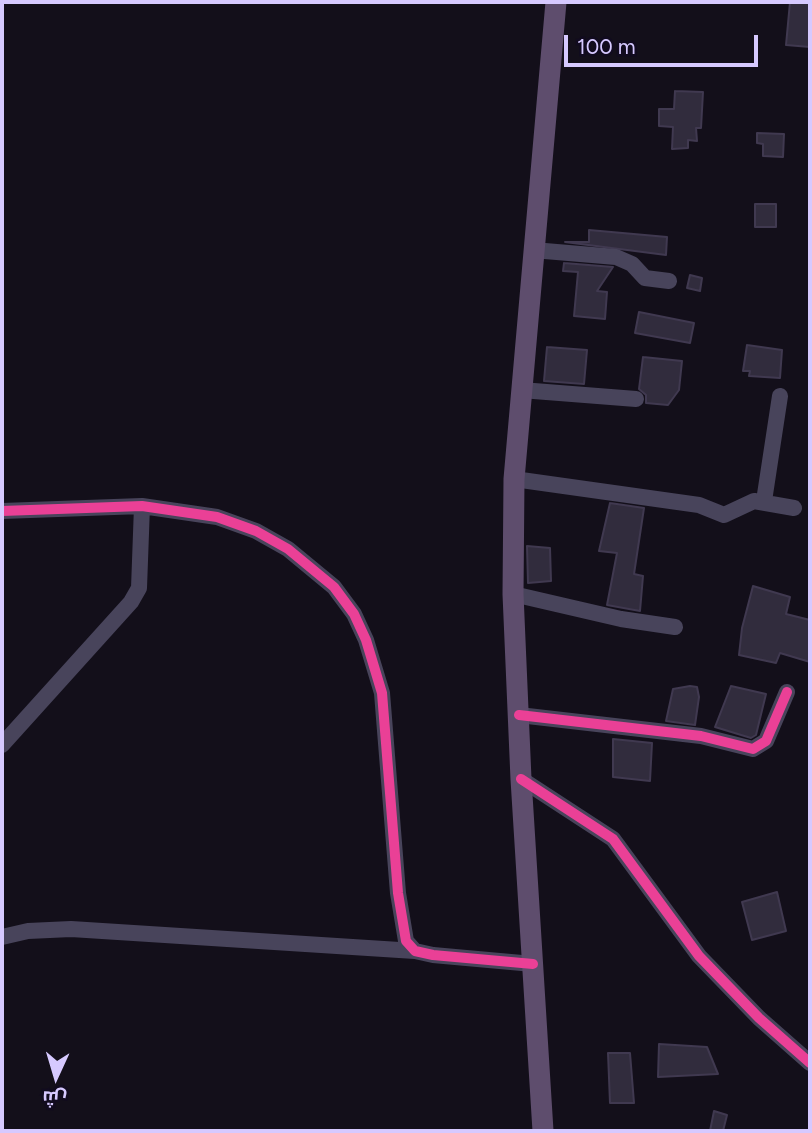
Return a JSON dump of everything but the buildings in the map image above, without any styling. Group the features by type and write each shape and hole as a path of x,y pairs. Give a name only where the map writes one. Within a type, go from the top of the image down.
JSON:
{"main road":[{"path":"543,1131 521,779 513,594 514,479 556,2"}],"street":[{"path":"533,250 616,257 632,264 645,278 669,281"},
{"path":"521,390 636,399"},
{"path":"764,501 780,396"},
{"path":"514,479 699,505 724,514 749,502 764,501 794,508"},
{"path":"2,745 139,589 142,506"},
{"path":"2,511 142,506 217,517 256,531 288,549 334,587 354,614 366,640 382,693 398,893 406,941 415,951"},
{"path":"513,594 621,619 675,627"},
{"path":"519,715 701,736 753,749 766,741 787,692"},
{"path":"521,779 622,848 699,956 759,1018 810,1063"},
{"path":"2,937 28,931 71,929 415,951 533,964"}],"cycle path":[{"path":"2,511 142,506 217,517 256,531 288,549 334,587 354,614 366,640 382,693 398,893 406,941 415,951 433,955 533,964"},
{"path":"519,715 701,736 753,749 766,741 787,692"},
{"path":"521,779 613,839 699,956 759,1018 810,1063"}]}
